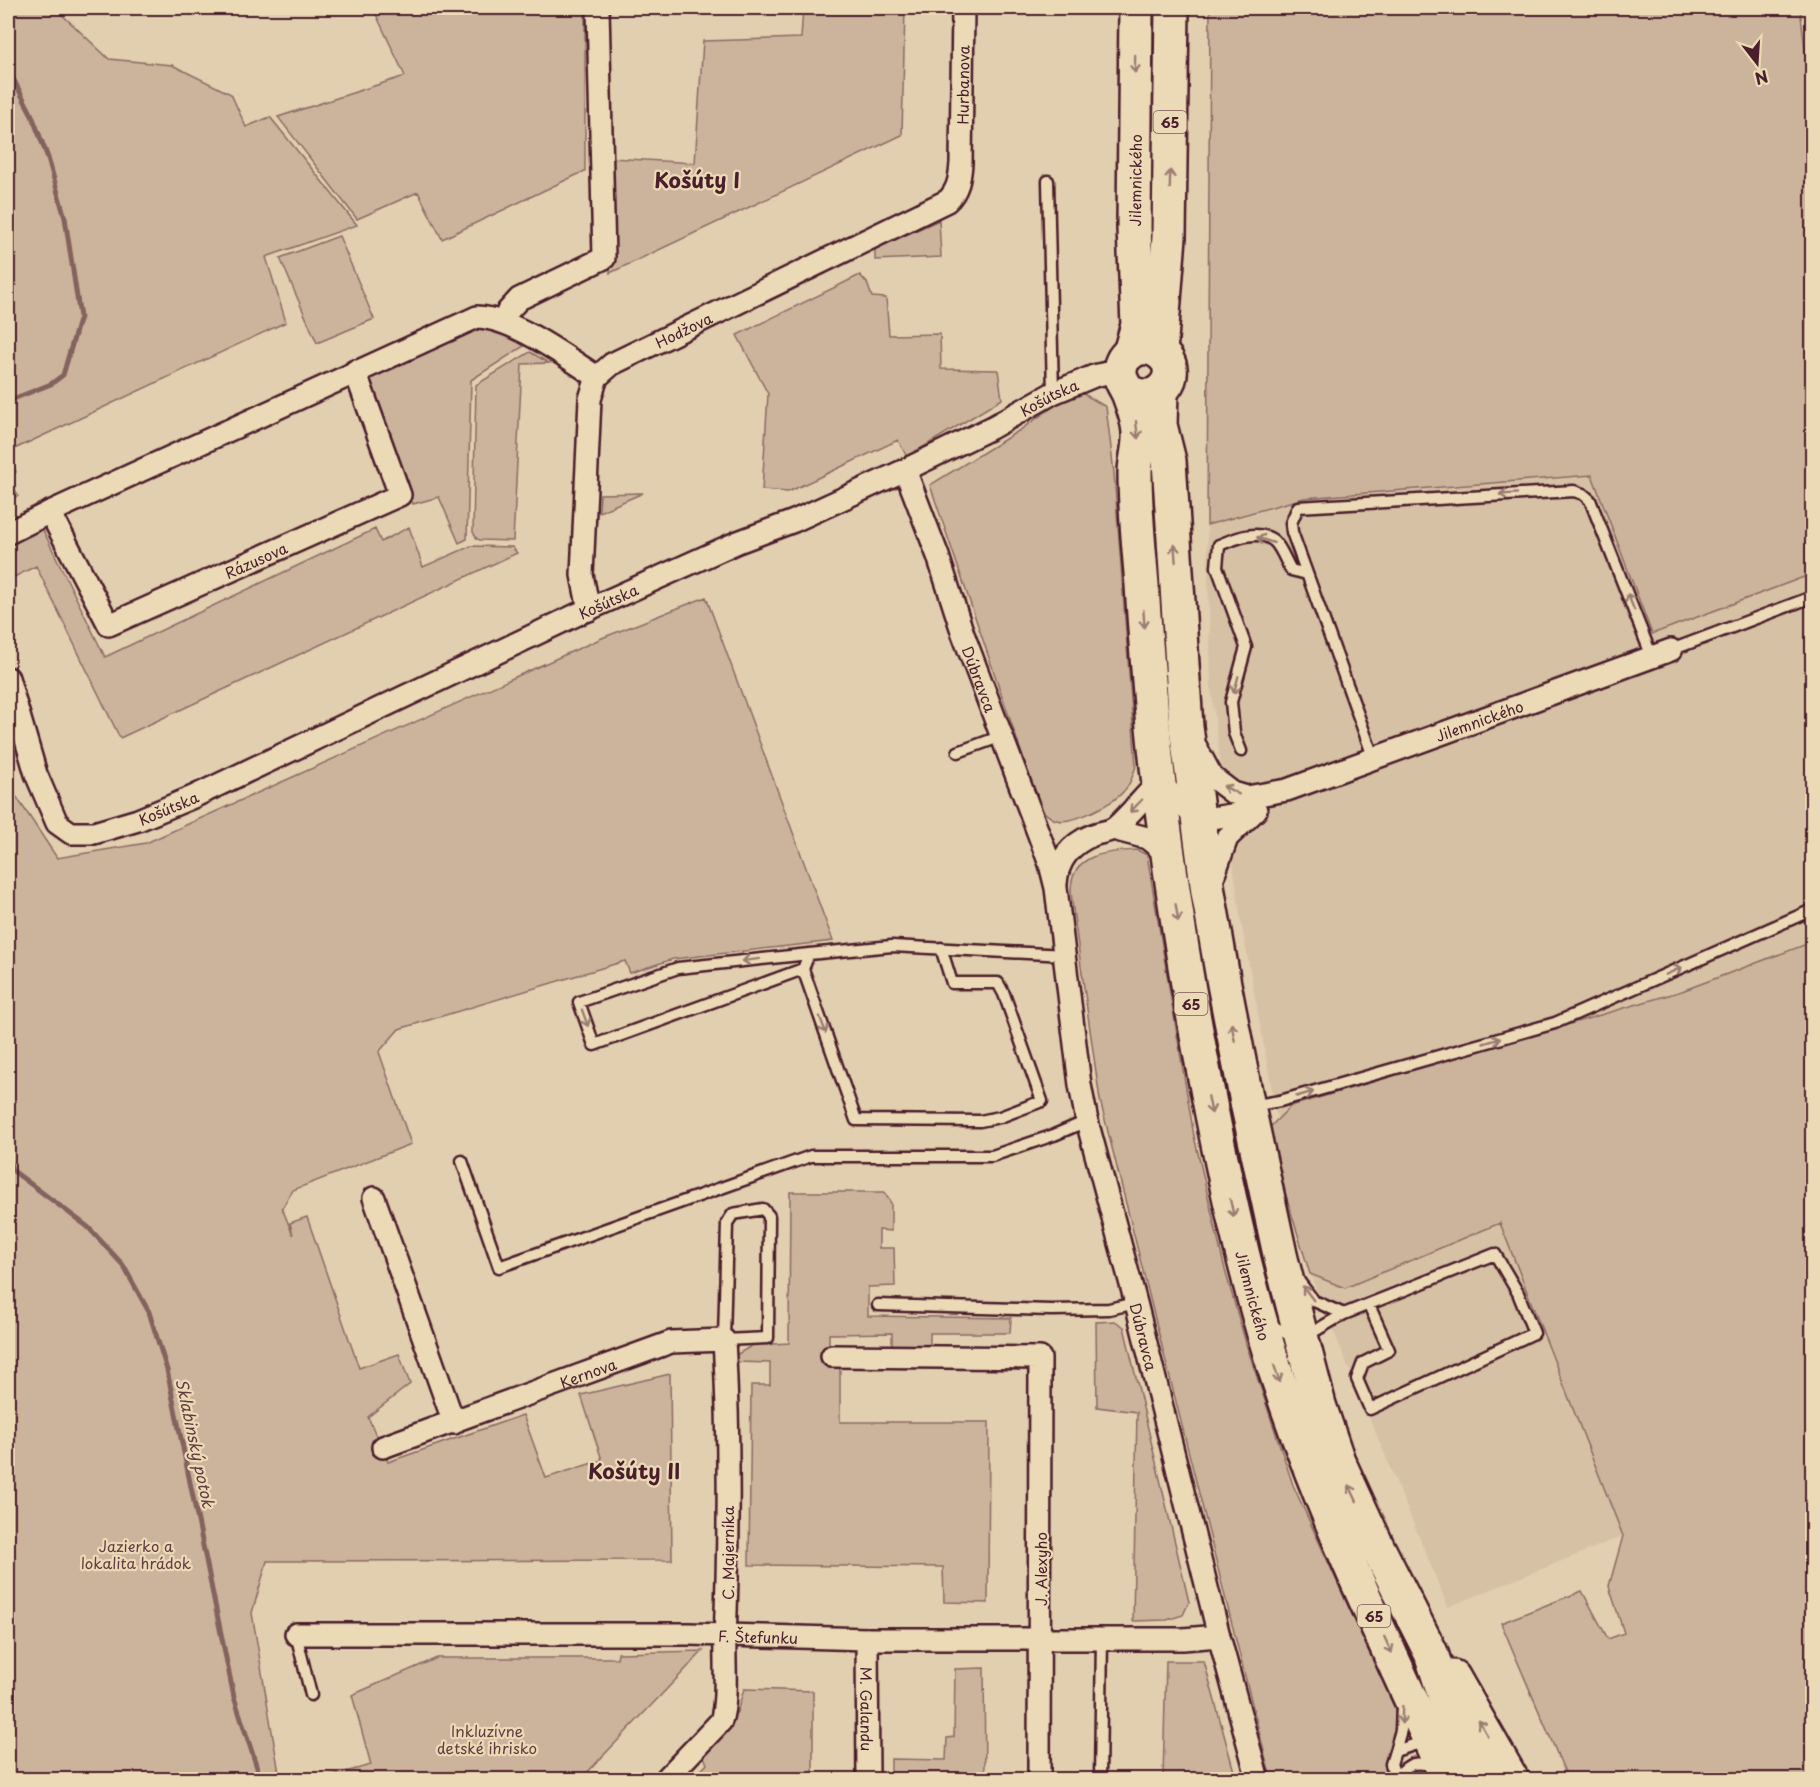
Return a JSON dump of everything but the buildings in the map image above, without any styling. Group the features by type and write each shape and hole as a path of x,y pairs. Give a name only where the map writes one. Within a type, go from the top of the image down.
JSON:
{"main road":[{"name":"Jilemnického","path":"1136,8 1134,228 1138,325 1135,366 1139,433 1135,471 1149,689 1168,855 1217,1141 1244,1260 1260,1318 1285,1399 1312,1472 1403,1678 1446,1753 1477,1779"},
{"name":"Jilemnického","path":"1169,461 1179,441 1188,374 1169,237 1172,8"},
{"name":"Jilemnického","path":"1169,237 1135,366 1141,397 1161,392 1160,425 1169,461 1186,728 1208,892 1224,984 1281,1259 1319,1406 1338,1461 1377,1546 1431,1653 1446,1753"},
{"path":"1431,1653 1457,1682 1512,1779"}],"street":[{"path":"503,322 508,311 519,299 604,258 598,8"},
{"name":"Hurbanova","path":"962,163 963,8"},
{"name":"Hodžova","path":"597,377 612,364 947,201 957,187 962,163"},
{"path":"8,533 355,371 477,317 490,317 532,337 597,377 590,399 583,538 582,575 589,610"},
{"name":"Košútska","path":"8,678 36,774 57,823 71,833 94,833 138,820 193,797 589,610 738,542 794,520 905,470 991,429 1053,393 1094,376 1135,366"},
{"name":"Rázusova","path":"50,512 109,625 400,495 355,371"},
{"name":"Dúbravca","path":"905,470 1050,864 1056,888 1080,1085 1087,1121 1258,1779"},
{"name":"Jilemnického","path":"1186,728 1212,777 1233,793 1247,797 1287,790 1661,653"},
{"path":"1159,782 1198,820"},
{"name":"Dúbravca","path":"1056,888 1057,872 1062,858 1073,847 1093,835 1113,829 1159,782"},
{"name":"Jilemnického","path":"1208,892 1227,838 1252,812 1287,790"},
{"name":"Jilemnického","path":"1198,820 1252,812"},
{"path":"1113,829 1147,838 1168,855"},
{"path":"374,1198 454,1423"},
{"name":"Kernova","path":"383,1447 671,1342 724,1340"},
{"name":"C. Majerníka","path":"665,1779 721,1721 725,1709 728,1597 727,1414 724,1340"},
{"name":"J. Alexyho","path":"832,1356 1040,1358 1039,1779"},
{"name":"F. Štefunku","path":"296,1634 726,1635 867,1639 1183,1639 1219,1636"},
{"name":"M. Galandu","path":"867,1639 868,1779"}],"lane":[{"path":"1048,181 1053,393"},
{"path":"1374,759 1292,532 1291,523 1298,507 1574,491 1583,494 1590,500 1661,653 1812,597"},
{"path":"1241,751 1234,733 1232,702 1246,647 1217,567 1219,545 1243,535 1263,537 1274,541 1291,570 1307,574"},
{"path":"958,752 1002,736"},
{"path":"1248,1107 1280,1101 1556,1023 1812,910"},
{"path":"803,969 594,1045 579,1002 678,968 809,954 892,946 1065,955"},
{"path":"809,954 803,969 856,1120 980,1121 1000,1117 1042,1101 998,983 952,983 941,948"},
{"path":"462,1161 500,1267 811,1156 992,1155 1054,1135 1087,1121"},
{"path":"763,1209 769,1216 768,1338 724,1340 727,1223 733,1214 763,1209"},
{"path":"1260,1318 1288,1335 1301,1339 1344,1314 1494,1254 1518,1293 1534,1333 1370,1409 1357,1379 1363,1363 1389,1350 1369,1305"},
{"path":"1281,1259 1314,1301 1344,1314"},
{"path":"878,1305 1051,1310 1109,1309 1136,1303"},
{"path":"296,1634 311,1695"},
{"path":"1100,1779 1102,1638"},
{"path":"1396,1778 1391,1764 1401,1730 1403,1678"},
{"path":"1395,1751 1446,1753"},
{"path":"1396,1778 1406,1766 1446,1753"}],"shaded area":[{"path":"1592,475 1652,634 1812,574 1812,944 1492,1082 1280,1133 1240,916 1211,688 1207,525 1304,498"},
{"path":"1500,1223 1623,1536 1448,1607 1310,1274 1345,1288"}],"green space":[{"path":"8,8 55,8 109,59 172,65 231,94 246,127 270,117 357,225 266,257 286,322 8,452"},
{"path":"373,8 585,8 585,171 442,239 418,192 357,219 278,117 405,76"},
{"path":"803,8 905,8 902,135 610,273 611,158 695,163 703,41 801,38"},
{"path":"1210,8 1800,8 1812,107 1812,574 1652,634 1592,475 1304,498 1207,525"},
{"path":"939,220 941,257 875,260 875,249"},
{"path":"339,236 374,319 317,343 280,258"},
{"path":"860,275 867,283 872,297 886,298 889,335 940,334 941,369 998,370 1002,399 907,457 898,440 788,492 762,490 768,394 737,335"},
{"path":"489,323 527,344 471,380 467,539 459,543 439,497 413,504 367,392 373,373"},
{"path":"530,352 549,363 522,364 513,541 480,540 473,532 476,385"},
{"path":"1077,390 1106,407 1114,473 1136,766 1132,779 1119,796 1092,812 1064,821 1057,820 1041,810 930,485 1020,430"},
{"path":"8,452 16,472 9,477 18,496 8,500"},
{"path":"643,493 599,512 600,494"},
{"path":"41,526 105,657 375,529 381,542 409,527 423,567 471,546 512,547 517,553 120,738 36,566 8,580 8,542"},
{"path":"8,580 15,630 8,632"},
{"name":"Jazierko a lokalita hrádok","path":"706,597 833,941 673,959 630,973 625,961 399,1029 379,1052 411,1144 293,1190 282,1208 293,1235 290,1223 307,1217 359,1368 399,1354 410,1384 368,1417 388,1462 523,1415 546,1478 602,1460 581,1395 670,1374 672,1560 267,1561 252,1613 280,1779 8,1779 8,784 57,858 146,843 602,638"},
{"path":"1179,830 1191,839 1228,1067 1214,1070"},
{"path":"1137,850 1147,855 1194,1136 1225,1270 1247,1347 1293,1485 1395,1709 1395,1730 1385,1765 1388,1779 1271,1779 1100,1100 1071,888 1073,876 1078,867 1086,861 1105,853"},
{"path":"1812,942 1812,1779 1568,1779 1501,1623 1582,1591 1608,1639 1624,1633 1609,1586 1623,1536 1500,1223 1345,1288 1310,1274 1266,1131 1291,1106 1682,991"},
{"path":"1231,1076 1281,1317 1216,1080"},
{"path":"790,1192 884,1192 891,1203 891,1231 879,1230 879,1248 894,1248 895,1286 868,1287 868,1316 1011,1318 1010,1333 930,1333 930,1348 892,1348 892,1333 829,1334 829,1368 840,1361 840,1422 989,1422 988,1603 944,1602 943,1567 749,1565 751,1385 770,1385 770,1363 738,1362 736,1355 753,1345 789,1343"},
{"path":"1115,1321 1124,1327 1189,1602 1183,1615 1167,1620 1133,1621 1137,1412 1097,1407 1096,1322"},
{"path":"1329,1471 1444,1730 1440,1733 1325,1472"},
{"name":"Inkluzívne detské ihrisko","path":"703,1651 581,1779 319,1779 371,1765 352,1695 437,1658 617,1658 618,1653"},
{"path":"1166,1661 1204,1661 1236,1779 1163,1779"},
{"path":"984,1668 985,1779 891,1779 891,1759 946,1760 947,1738 954,1737 955,1669"},
{"path":"744,1689 813,1691 813,1779 692,1780 707,1764 701,1749 737,1712"}],"waterway":[{"path":"8,69 31,113 48,158 65,218 80,317 63,375 51,384 8,401"},
{"path":"8,1154 12,1170"},
{"name":"Sklabinský potok","path":"8,1168 88,1227 123,1265 149,1312 167,1370 234,1697 261,1780"}],"district":[{"name":"Košúty I","path":"697,179"},
{"name":"Košúty II","path":"634,1470"}]}
